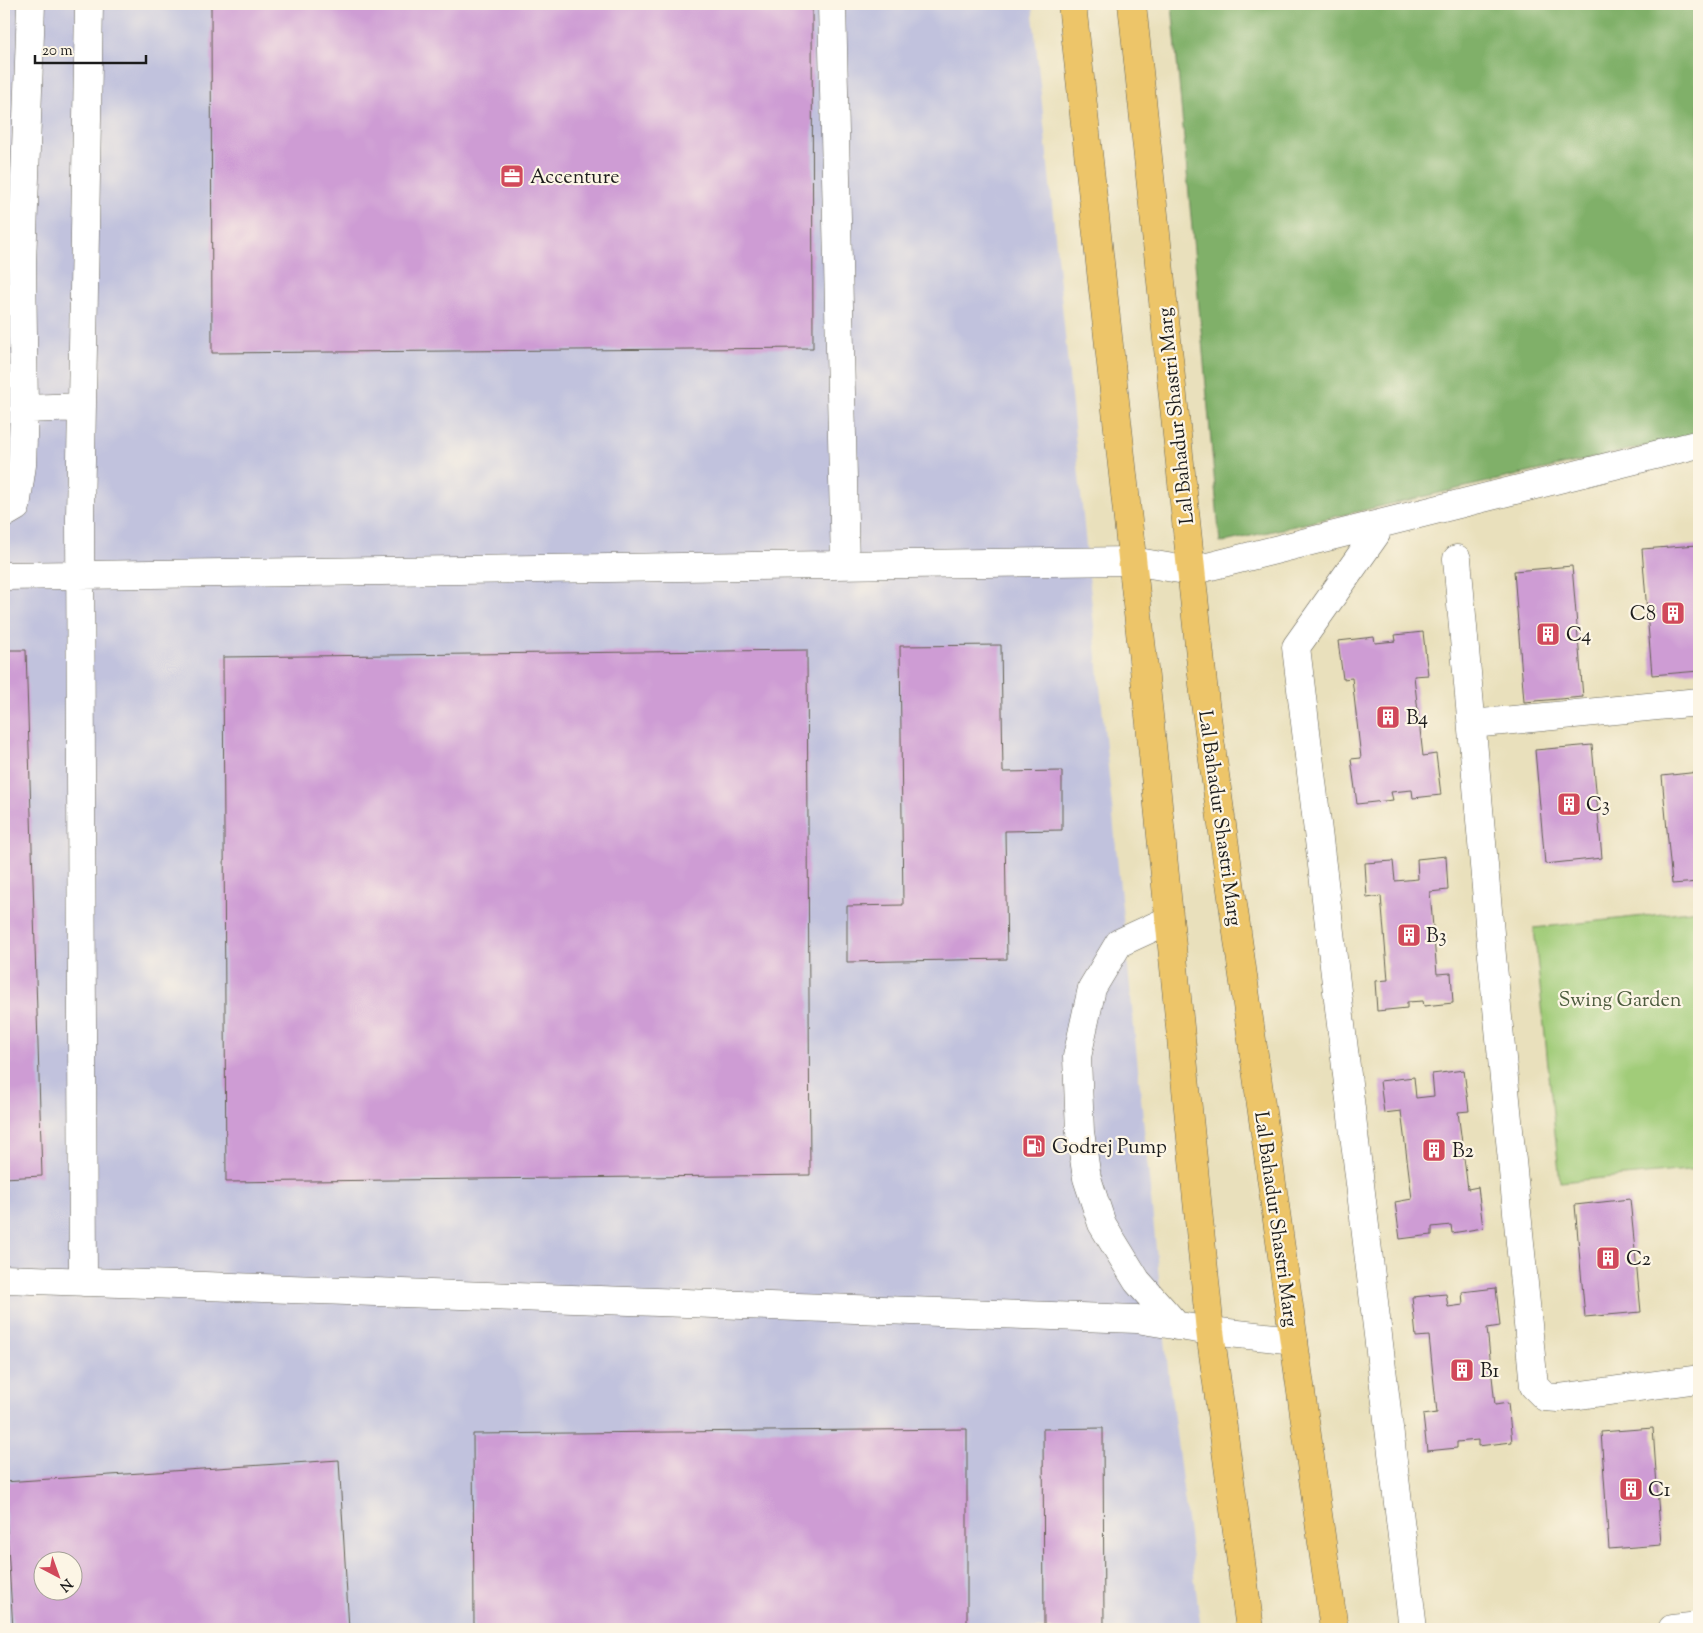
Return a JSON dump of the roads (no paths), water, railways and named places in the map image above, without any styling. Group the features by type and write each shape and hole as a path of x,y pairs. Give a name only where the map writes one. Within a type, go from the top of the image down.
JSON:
{"main road":[{"path":"1072,4 1132,561 1210,1331 1250,1629"},
{"name":"Lal Bahadur Shastri Marg","path":"1132,4 1205,703 1334,1629"}],"street":[{"path":"4,514 16,507 22,465 24,409 22,264 30,4"},
{"path":"83,1282 80,576 89,4"},
{"path":"832,4 845,565"},
{"path":"24,409 82,407"},
{"path":"4,576 1132,561 1191,571 1699,444"},
{"path":"1376,534 1296,647 1413,1629"},
{"path":"1458,559 1534,1386 1545,1397 1558,1398 1699,1379"},
{"path":"1472,724 1699,702"},
{"path":"1169,920 1119,943 1092,988 1077,1057 1080,1132 1087,1178 1102,1224 1136,1281 1177,1326"},
{"path":"4,1279 1137,1320 1210,1331 1294,1340"},
{"path":"1672,1629 1699,1626"}],"place":[{"name":"Accenture","path":"512,176"},
{"name":"C8","path":"1673,613"},
{"name":"C4","path":"1548,634"},
{"name":"B4","path":"1388,717"},
{"name":"C3","path":"1569,804"},
{"name":"B3","path":"1409,935"},
{"name":"Godrej Pump","path":"1034,1146"},
{"name":"B2","path":"1434,1150"},
{"name":"C2","path":"1608,1258"},
{"name":"B1","path":"1462,1370"},
{"name":"C1","path":"1631,1489"}],"park label":[{"name":"Swing Garden","path":"1620,999"}]}
